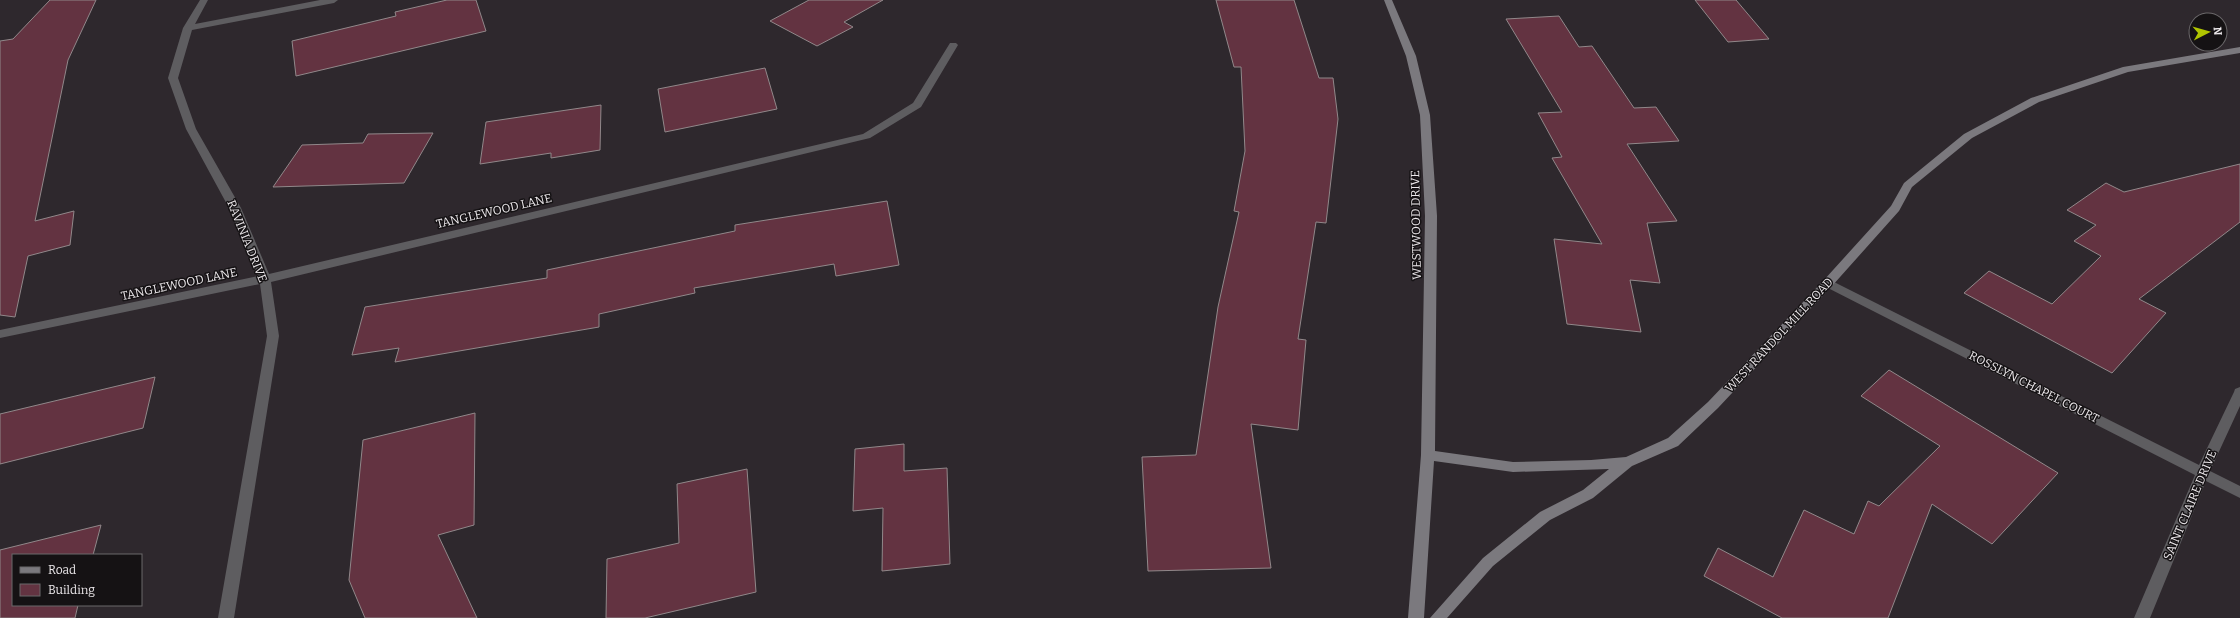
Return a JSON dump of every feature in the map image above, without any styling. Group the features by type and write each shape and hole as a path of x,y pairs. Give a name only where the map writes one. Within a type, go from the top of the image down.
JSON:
{"main road":[{"name":"WESTWOOD DRIVE","path":"1388,0 1411,56 1425,115 1431,216 1428,455"},
{"name":"WEST RANDOL MILL ROAD","path":"1428,455 1513,467 1627,462 1673,442 1713,405 1828,283 1895,208 1908,186 1968,136 2035,100 2126,69 2240,50"},
{"path":"1416,618 1428,455"},
{"path":"1438,618 1494,557 1545,516 1588,494 1627,462"}],"street":[{"name":"RAVINIA DRIVE","path":"204,0 188,28 173,78 191,129 235,208 265,279 273,336 226,618"},
{"path":"188,28 334,0"},
{"name":"TANGLEWOOD LANE","path":"0,334 265,279 866,136 917,105 953,45"},
{"name":"ROSSLYN CHAPEL COURT","path":"1828,283 2240,492"},
{"name":"SAINT CLAIRE DRIVE","path":"2142,618 2203,472 2240,392"}],"building":[{"path":"50,0 96,0 68,60 35,221 74,211 70,245 28,256 15,317 0,315 0,41 13,39"},
{"path":"447,0 476,0 486,31 296,76 292,41 396,16 395,12"},
{"path":"809,0 883,0 844,22 853,27 817,46 770,21"},
{"path":"1216,0 1294,0 1319,78 1333,78 1338,119 1326,223 1316,222 1298,339 1306,340 1298,430 1251,424 1271,568 1148,571 1142,457 1196,455 1218,307 1239,212 1234,211 1245,151 1241,67 1234,67"},
{"path":"1695,0 1736,0 1769,39 1728,42"},
{"path":"1559,16 1579,47 1592,46 1634,108 1656,107 1679,141 1627,144 1677,221 1647,223 1660,283 1630,280 1641,332 1567,324 1554,239 1602,244 1552,158 1562,157 1538,113 1562,112 1506,19"},
{"path":"765,68 777,109 665,132 658,89"},
{"path":"601,105 600,150 551,158 551,153 480,164 486,122"},
{"path":"433,133 404,183 273,187 302,145 363,143 368,134"},
{"path":"2240,164 2240,222 2139,299 2166,313 2112,373 1964,293 1989,271 2052,304 2101,256 2074,241 2096,225 2067,210 2106,183 2124,192"},
{"path":"887,201 899,265 836,276 834,264 694,288 695,293 599,314 599,327 395,362 399,348 352,355 365,307 547,278 547,270 735,231 735,225"},
{"path":"1889,370 2058,473 1992,544 1932,504 1888,618 1782,618 1704,576 1718,548 1773,577 1804,510 1854,534 1868,501 1879,506 1940,446 1861,396"},
{"path":"155,377 143,428 0,464 0,414"},
{"path":"475,413 474,525 438,535 477,618 365,618 349,580 363,440"},
{"path":"904,444 904,471 947,468 950,564 882,571 883,508 853,511 855,449"},
{"path":"747,469 756,592 645,618 606,618 607,559 679,543 677,484"},
{"path":"101,525 93,554 12,554 12,606 78,606 75,618 0,618 0,550"}]}
